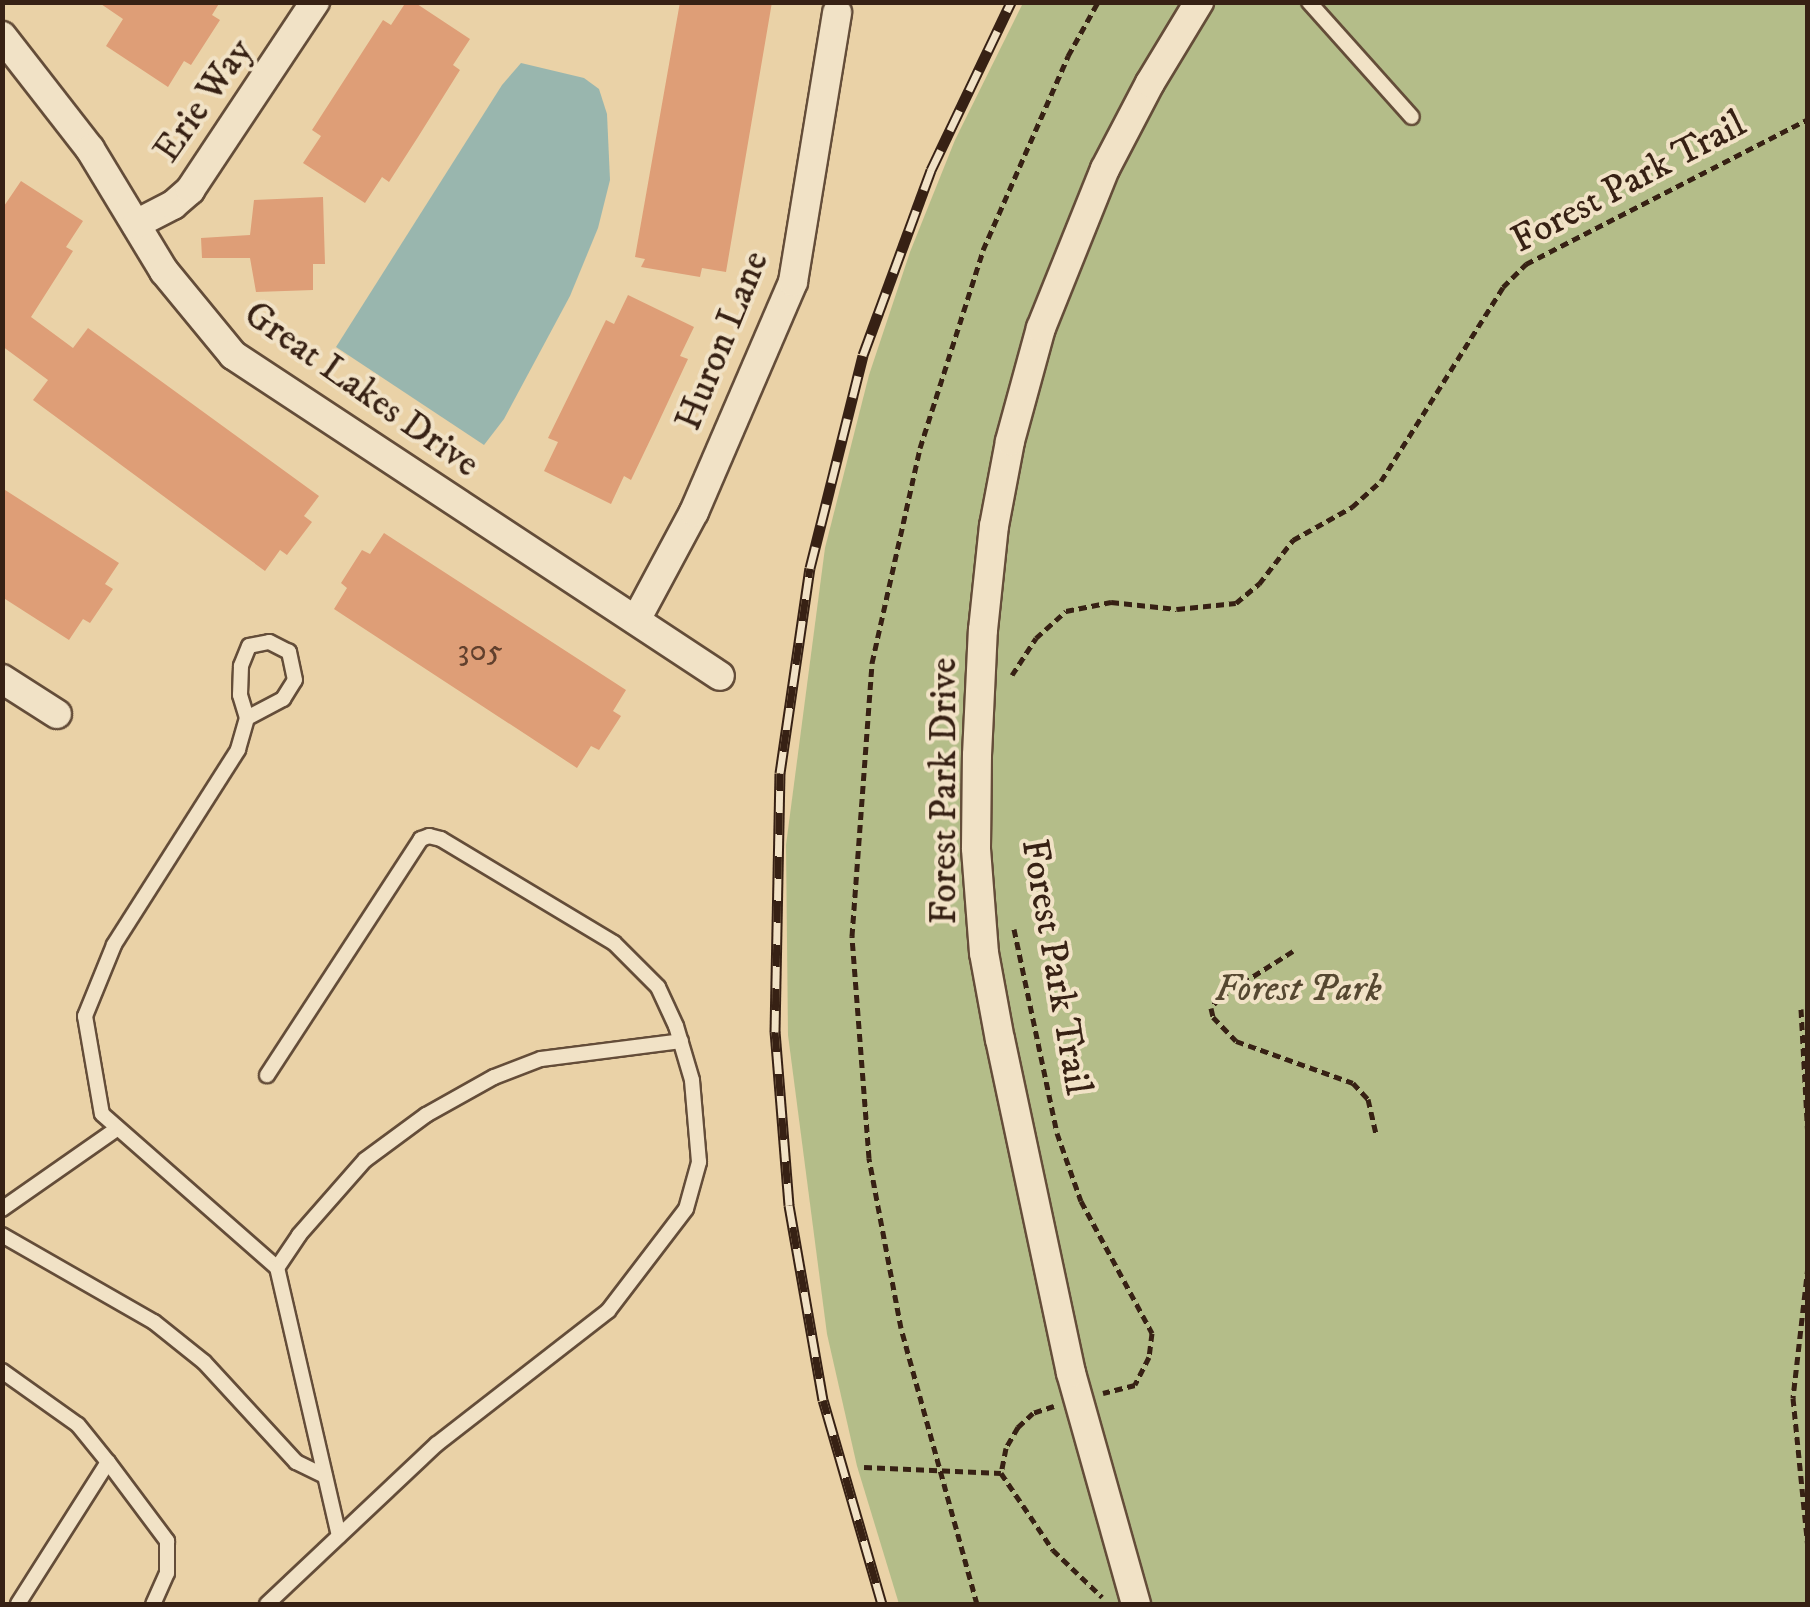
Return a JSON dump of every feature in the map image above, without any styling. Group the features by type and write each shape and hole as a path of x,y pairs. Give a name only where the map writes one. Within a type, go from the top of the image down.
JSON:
{"street":[{"name":"Erie Way","path":"136,224 173,205 190,190 316,2"},
{"name":"Forest Park Drive","path":"1136,1604 1078,1400 984,952 976,848 983,630 1007,457 1040,328 1105,169 1150,82 1199,2"},
{"name":"Huron Lane","path":"636,620 694,512 793,282 837,13"},
{"name":"Great Lakes Drive","path":"8,53 90,148 164,272 233,355 720,676"},
{"path":"2,679 58,714"}],"lane":[{"path":"1310,2 1412,117"},
{"path":"247,718 283,699 295,680 290,652 269,642 249,646 241,666 240,694 247,718 238,750 114,945 86,1016 102,1114 277,1268 339,1536"},
{"path":"267,1075 422,839 429,836 614,944 658,987 681,1041 692,1080 699,1162 686,1209 608,1312 437,1444 267,1604"},
{"path":"277,1268 299,1235 366,1160 426,1115 477,1086 541,1059 681,1041"},
{"path":"2,1209 118,1128"},
{"path":"2,1234 154,1322 204,1362 296,1462 325,1476"},
{"path":"2,1370 78,1424 168,1541 168,1574 152,1604"},
{"path":"18,1604 108,1462"}],"path":[{"path":"978,1604 901,1328 868,1158 852,936 872,663 920,448 983,250 1068,56 1098,2"},
{"name":"Forest Park Trail","path":"1007,688 1017,662 1066,611 1111,602 1178,609 1236,602 1259,584 1293,540 1352,508 1381,482 1502,287 1526,264 1808,118"},
{"name":"Forest Park Trail","path":"1001,1472 1006,1448 1018,1427 1034,1414 1134,1385 1149,1358 1152,1333 1081,1200 1057,1133 1014,927"},
{"path":"1293,951 1219,998 1211,1008 1213,1017 1236,1041 1354,1083 1368,1099 1376,1133"},
{"path":"1801,1009 1798,1031 1808,1139"},
{"path":"1808,1266 1794,1398 1808,1546"},
{"path":"864,1467 1001,1472 1053,1550 1107,1604"}],"green space":[{"name":"Forest Park","path":"1023,3 1807,3 1807,1604 899,1604 857,1466 827,1334 788,1035 786,845 825,548 869,375 910,252 955,140"}],"water":[{"path":"521,63 584,78 599,89 607,114 610,180 598,228 570,296 504,419 484,445 336,347 502,85"}],"building":[{"path":"98,2 220,2 212,15 220,20 191,65 184,61 168,87 106,46 123,19"},
{"path":"406,2 414,2 470,39 453,65 460,70 418,137 389,182 382,177 365,203 303,163 321,136 312,130 383,20 391,25"},
{"path":"680,2 772,2 726,272 702,268 700,277 641,267 645,259 635,257"},
{"path":"21,181 83,221 66,247 73,251 31,317 73,348 88,328 319,496 304,516 312,522 287,555 280,550 265,571 33,400 48,380 2,346 2,209"},
{"path":"323,197 325,264 313,264 313,290 256,292 250,258 202,258 201,238 250,235 254,200"},
{"path":"628,295 694,327 680,356 688,359 654,432 631,480 624,476 611,504 544,471 558,442 548,438 606,320 614,324"},
{"path":"2,488 119,563 105,584 113,589 90,623 83,619 69,640 2,597"},
{"path":"384,533 626,690 613,711 621,716 599,750 591,746 577,768 334,609 347,588 341,583 362,550 370,554"}],"railway":[{"path":"882,1604 823,1400 789,1205 775,1032 780,773 810,568 863,355 931,170 1011,2"}]}
